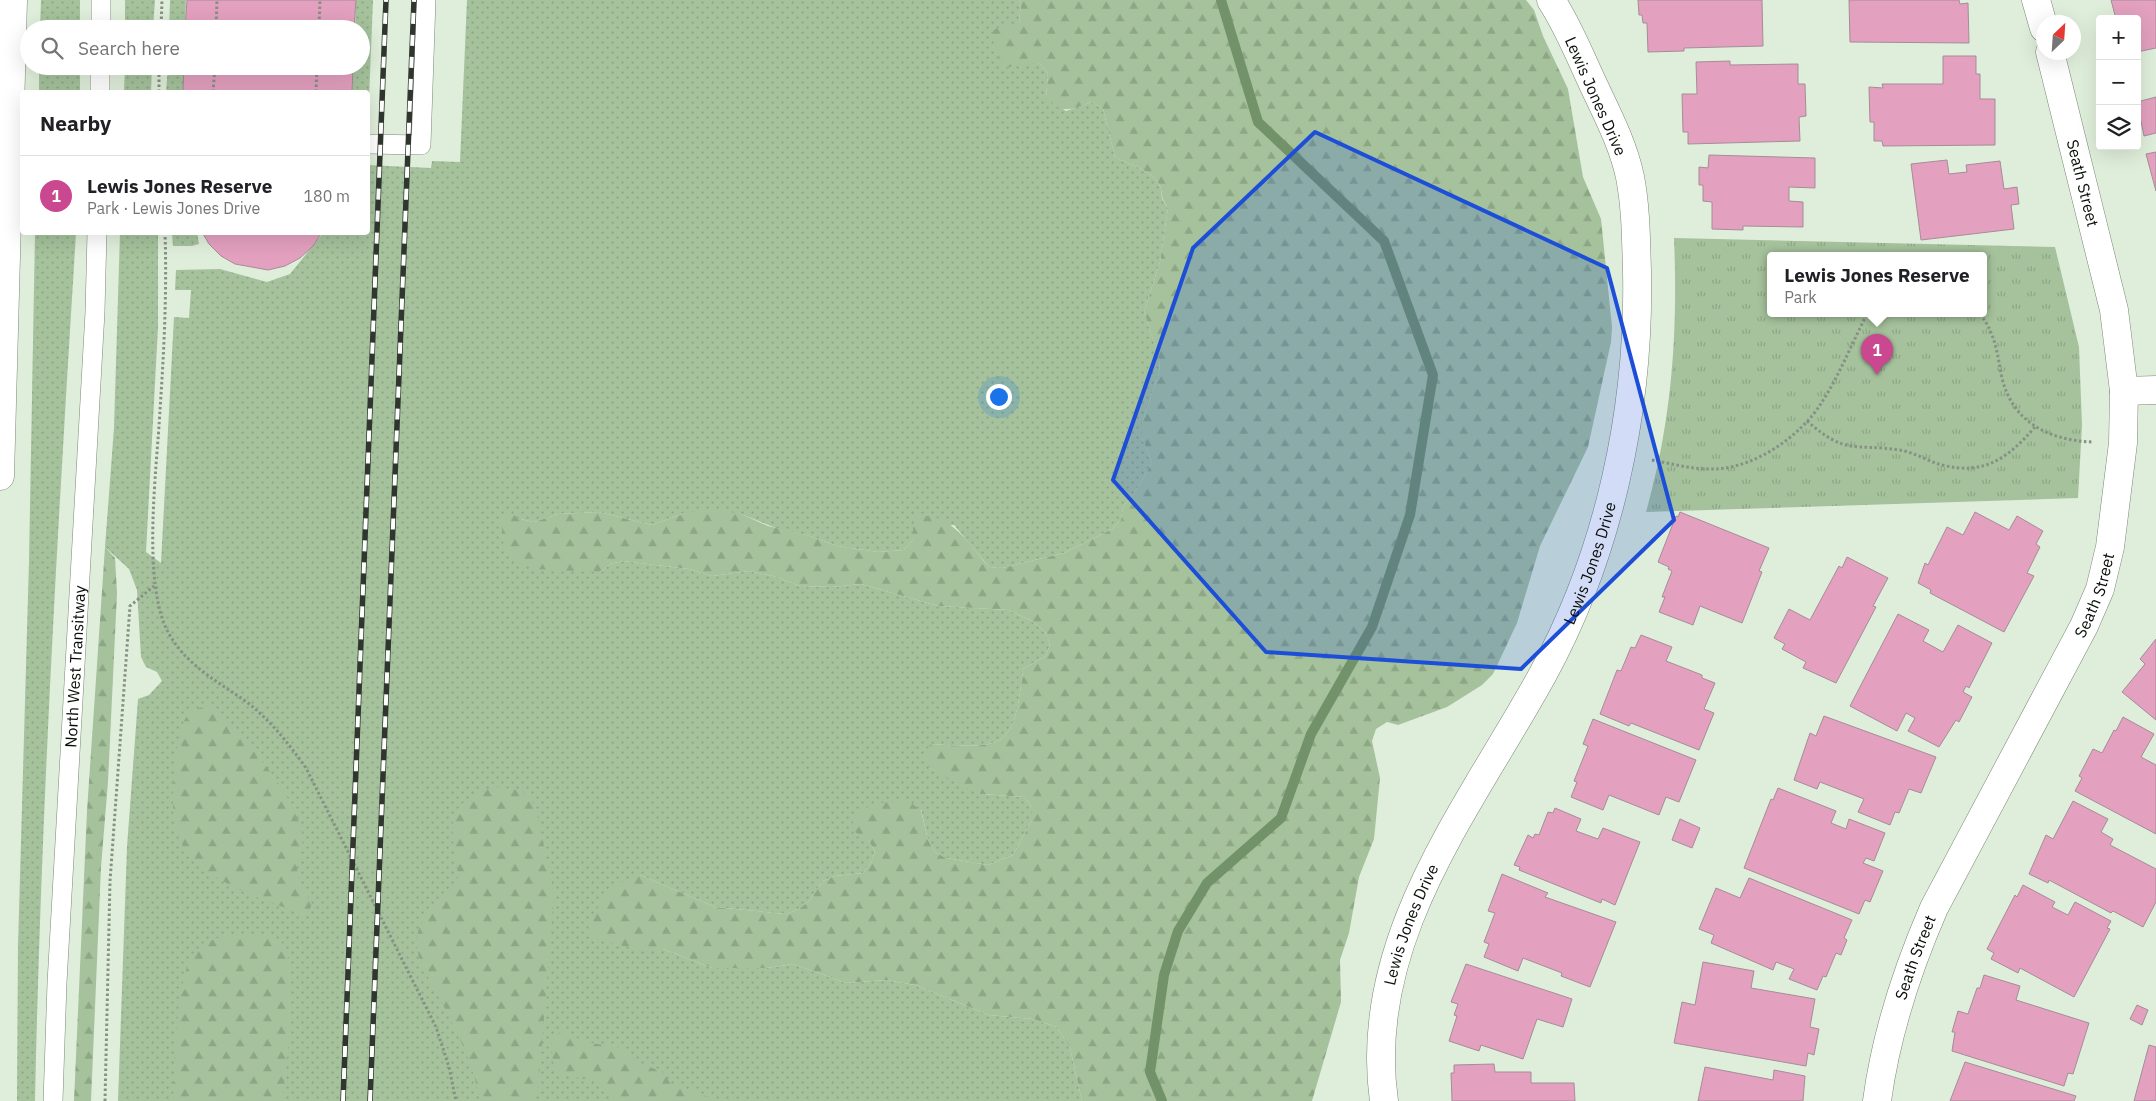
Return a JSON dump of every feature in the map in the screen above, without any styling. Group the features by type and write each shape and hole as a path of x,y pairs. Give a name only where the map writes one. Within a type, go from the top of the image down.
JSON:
{"main road":[{"path":"0,476 13,0"},
{"name":"Lewis Jones Drive","path":"1384,1101 1381,1048 1384,1008 1392,966 1405,925 1423,886 1485,771 1544,671 1572,612 1595,551 1610,498 1626,427 1634,365 1638,301 1636,238 1630,178 1612,126 1574,44 1551,0"},
{"path":"2036,0 2040,15"},
{"name":"Seath Street","path":"1877,1101 1890,1029 1917,948 1934,908 2084,626 2100,589 2110,547 2123,443 2124,391 2114,310 2052,60"},
{"path":"2124,391 2156,390"}],"lane":[{"path":"101,0 101,20"},
{"path":"370,144 421,145 426,0"},
{"path":"100,75 100,90"},
{"name":"North West Transitway","path":"53,1101 58,964 95,312 97,235"}],"path":[{"path":"161,20 162,0"},
{"path":"216,20 217,0"},
{"path":"319,20 320,0"},
{"path":"159,75 159,90"},
{"path":"214,90 215,75"},
{"path":"316,90 317,75"},
{"path":"165,235 165,328 156,497 154,586 164,623 187,659 260,713 306,768 436,1027 449,1067 456,1101"},
{"path":"1652,460 1702,468 1731,467 1760,456 1777,446 1807,421 1827,394 1866,317"},
{"path":"1982,317 1994,336 2005,389 2011,402 2035,427 2062,439 2094,442"},
{"path":"1807,421 1824,436 1840,444 1857,448 1900,450 1953,467 1980,467 1998,461 2014,449 2035,427"},
{"path":"105,1101 110,881 130,606 154,586"}],"highlighted area":[{"path":"1315,132 1607,268 1674,520 1521,669 1266,652 1113,480 1193,248"}],"green space":[{"path":"41,0 80,0 80,20 40,20"},
{"path":"125,0 155,0 154,20 125,20"},
{"path":"170,0 186,0 185,20 169,20"},
{"path":"356,0 373,0 370,74 370,20 355,20"},
{"path":"467,0 1019,0 1021,2 1019,23 1039,63 1048,73 1046,97 1066,111 1092,102 1103,109 1115,157 1147,172 1157,181 1161,189 1162,198 1168,208 1160,262 1144,312 1160,360 1159,373 1142,423 1142,438 1152,462 1139,486 1123,507 1121,520 1112,529 1064,553 1002,568 989,567 954,525 913,528 913,540 904,550 878,552 837,546 810,536 781,530 741,514 685,513 652,525 599,512 558,514 534,522 520,519 600,572 610,564 623,561 689,569 712,576 749,571 773,576 800,586 832,587 861,584 938,606 1008,610 1032,621 1045,632 1050,644 1046,656 1023,669 1016,715 1010,729 1003,738 992,743 977,746 931,744 930,768 981,794 1024,797 1032,807 1032,820 1013,855 988,865 946,858 935,852 928,840 921,810 868,840 875,851 871,863 863,873 835,876 823,881 809,901 799,909 786,914 715,907 640,875 636,949 663,949 712,968 767,968 793,964 846,983 886,980 915,985 989,1015 1033,1019 1057,1027 1070,1048 1082,1101 118,1101 127,847 138,699 149,695 162,681 157,672 146,667 141,657 137,590 129,569 105,547 114,428 120,235 158,235 158,327 146,552 161,563 174,317 189,318 191,290 175,290 176,270 220,269 267,282 290,274 321,235 370,235 370,165 431,168 432,161 460,162"},
{"path":"1019,0 1526,0 1534,10 1543,36 1568,89 1583,177 1601,219 1612,327 1611,342 1588,447 1540,546 1517,623 1493,674 1482,685 1447,707 1398,725 1387,722 1376,729 1372,741 1380,778 1374,839 1359,877 1349,933 1340,960 1341,1002 1312,1101 1082,1101 1070,1048 1057,1027 1033,1019 989,1015 915,985 886,980 846,983 793,964 767,968 712,968 663,949 636,949 598,940 588,930 591,921 607,895 622,882 640,875 715,907 786,914 799,909 809,901 823,881 835,876 863,873 871,863 875,851 868,840 850,829 860,813 867,808 881,803 909,801 921,811 928,840 935,852 946,858 988,865 1013,855 1032,820 1032,807 1024,797 981,794 966,788 930,768 923,755 931,744 977,746 992,743 1002,738 1010,729 1016,715 1023,669 1046,656 1050,644 1045,632 1032,621 1008,610 938,606 861,584 832,587 800,586 773,576 749,571 712,576 689,569 623,561 610,564 600,572 534,569 510,558 504,547 501,521 509,512 520,519 534,522 558,514 599,512 652,525 685,513 712,509 741,514 768,526 810,536 837,546 878,552 904,550 913,540 913,528 917,516 929,516 940,519 958,531 989,567 1002,568 1064,553 1112,529 1121,520 1123,507 1139,486 1152,462 1142,438 1142,423 1159,373 1160,361 1144,312 1160,262 1168,208 1160,186 1152,176 1140,168 1115,157 1103,109 1092,102 1073,109 1057,107 1046,97 1048,73 1039,63 1002,68 992,30 1019,23 1021,2"},
{"path":"39,75 80,75 80,90 39,90"},
{"path":"125,75 152,75 151,90 124,90"},
{"path":"167,75 184,75 183,90 166,90"},
{"path":"353,75 370,75 369,90 352,90"},
{"path":"35,235 76,235 46,775 35,1101 17,1101 18,947 29,561"},
{"path":"172,235 197,235 199,244 173,246"},
{"path":"1674,238 2055,247 2079,347 2082,425 2078,498 1646,512 1662,444 1667,410 1674,342"},
{"path":"105,547 115,558 117,593 108,782 101,867 91,1101 74,1101 87,811"},
{"path":"210,706 250,746 289,800 297,817 303,837 297,864 297,874 312,904 307,916 248,894 221,880 195,861 186,851 180,839 173,812 179,736 184,720 189,714 197,709"},
{"path":"494,787 514,789 524,793 529,797 536,809 554,894 538,1092 529,1101 480,1101 476,1082 463,1047 420,962 418,951 418,934 423,920 434,906 456,886 458,872 453,821 456,812 469,799"},
{"path":"227,934 254,934 275,938 280,941 286,951 290,969 291,992 283,1101 173,1101 177,1024 183,982 188,965 194,953 201,947"},
{"path":"563,1031 585,1042 622,1048 641,1064 663,1072 670,1083 719,1101 615,1101 600,1082 559,1074 553,1063 551,1038"}],"building":[{"path":"187,0 356,0 355,20 186,20"},
{"path":"1638,0 1762,0 1763,46 1684,48 1684,51 1648,52 1647,23 1643,23 1642,15 1639,15"},
{"path":"1849,0 1959,0 1960,4 1968,3 1969,43 1850,42"},
{"path":"2111,0 2156,0 2156,48 2141,51 2141,15 2115,15"},
{"path":"1943,56 1976,56 1976,74 1980,74 1980,99 1995,99 1995,145 1883,146 1882,141 1874,141 1874,122 1870,122 1869,87 1883,88 1882,84 1943,84"},
{"path":"1730,61 1730,65 1798,64 1798,84 1805,84 1806,116 1799,117 1800,141 1688,144 1688,132 1683,132 1682,94 1697,94 1696,62"},
{"path":"184,75 353,75 352,90 183,90"},
{"path":"2156,97 2156,133 2144,136 2141,121 2141,101"},
{"path":"2156,152 2156,191 2146,154"},
{"path":"1709,155 1815,158 1815,188 1789,187 1789,201 1803,202 1803,227 1743,226 1743,230 1712,229 1712,202 1703,201 1703,185 1699,185 1699,167 1708,168"},
{"path":"1947,160 1949,174 1967,172 1966,165 2000,161 2004,189 2017,187 2019,204 2011,205 2014,229 1921,240 1911,164"},
{"path":"204,235 320,235 313,246 300,258 285,266 268,270 235,264 221,256 209,244"},
{"path":"1680,512 1769,548 1759,571 1762,572 1742,623 1700,606 1693,625 1659,612 1665,597 1662,597 1672,571 1668,569 1669,567 1658,562 1676,516 1678,517"},
{"path":"1975,512 2009,530 2017,516 2043,531 2036,544 2040,547 2027,573 2034,576 2004,632 1930,593 1931,590 1918,583 1925,563 1928,565 1947,527 1963,535"},
{"path":"1847,557 1888,578 1873,606 1876,607 1836,683 1803,668 1806,662 1782,649 1785,644 1774,638 1789,609 1810,620 1839,566 1842,568"},
{"path":"1898,614 1929,630 1923,641 1943,652 1958,625 1992,643 1969,688 1966,686 1963,692 1972,697 1959,722 1956,720 1939,747 1908,731 1915,718 1906,713 1897,731 1850,706"},
{"path":"1641,635 1672,647 1666,661 1702,675 1702,678 1715,683 1704,709 1714,713 1699,750 1631,723 1629,726 1600,714 1617,670 1621,671 1631,647 1635,648"},
{"path":"2156,639 2156,720 2122,692 2145,664 2140,659"},
{"path":"1824,716 1936,757 1921,793 1909,789 1899,813 1895,812 1890,825 1858,812 1864,799 1820,782 1817,789 1794,780 1810,733 1816,736"},
{"path":"2123,717 2154,734 2141,757 2156,765 2156,834 2075,791 2082,778 2079,776 2093,749 2102,753"},
{"path":"1593,719 1696,760 1679,802 1666,797 1659,815 1609,795 1603,810 1571,797 1577,782 1574,781 1588,746 1583,744"},
{"path":"1778,788 1836,811 1831,823 1846,829 1849,819 1885,833 1874,861 1866,858 1863,863 1883,871 1870,902 1865,900 1859,914 1744,868 1771,799 1773,800"},
{"path":"2073,801 2108,819 2101,832 2113,839 2110,845 2156,869 2156,902 2143,927 2113,911 2111,913 2049,880 2048,883 2029,874 2046,835 2053,839"},
{"path":"1555,808 1581,819 1576,831 1598,839 1603,828 1640,842 1615,905 1602,899 1601,903 1519,870 1520,867 1514,865 1528,835 1533,838 1535,834 1539,835 1548,812 1553,813"},
{"path":"1680,819 1700,828 1692,848 1672,840"},
{"path":"1502,874 1548,893 1545,897 1616,922 1590,987 1561,976 1562,973 1523,958 1518,971 1484,957 1489,944 1484,942 1495,913 1488,911"},
{"path":"1749,878 1852,920 1844,938 1847,940 1841,955 1836,953 1826,977 1823,976 1817,990 1789,979 1794,969 1776,962 1773,970 1711,943 1714,935 1699,929 1716,888 1740,898"},
{"path":"2023,885 2055,902 2052,907 2068,915 2075,902 2111,921 2107,928 2110,929 2074,997 2020,968 2018,973 1991,959 1994,953 1987,949 2015,895 2017,897"},
{"path":"1703,962 1754,971 1751,988 1815,999 1810,1027 1819,1029 1814,1055 1808,1053 1806,1066 1674,1043 1682,1002 1695,1005"},
{"path":"1466,964 1572,999 1563,1027 1537,1019 1523,1059 1481,1045 1479,1051 1449,1041 1457,1016 1454,1015 1458,1004 1451,1002"},
{"path":"1984,975 2020,986 2016,1000 2089,1023 2073,1074 2068,1073 2064,1086 1952,1051 1955,1032 1952,1032 1958,1011 1968,1014 1977,988 1980,988"},
{"path":"2137,1005 2148,1010 2142,1025 2130,1019"},
{"path":"2149,1045 2156,1047 2156,1101 2134,1101"},
{"path":"1965,1062 2076,1096 2074,1101 1950,1101"},
{"path":"1494,1064 1495,1072 1531,1072 1531,1083 1574,1083 1575,1101 1452,1101 1451,1073 1454,1073 1454,1065"},
{"path":"1705,1067 1773,1080 1774,1070 1805,1076 1803,1101 1698,1101"}],"waterway":[{"path":"1162,1101 1150,1072 1164,975 1178,931 1207,883 1281,818 1311,734 1372,627 1410,515 1433,375 1384,241 1258,122 1221,0"}],"railway":[{"path":"343,1101 386,0"},
{"path":"370,1101 414,0"}],"place":[{"name":"Lewis Jones Reserve","path":"1877,375"}]}
